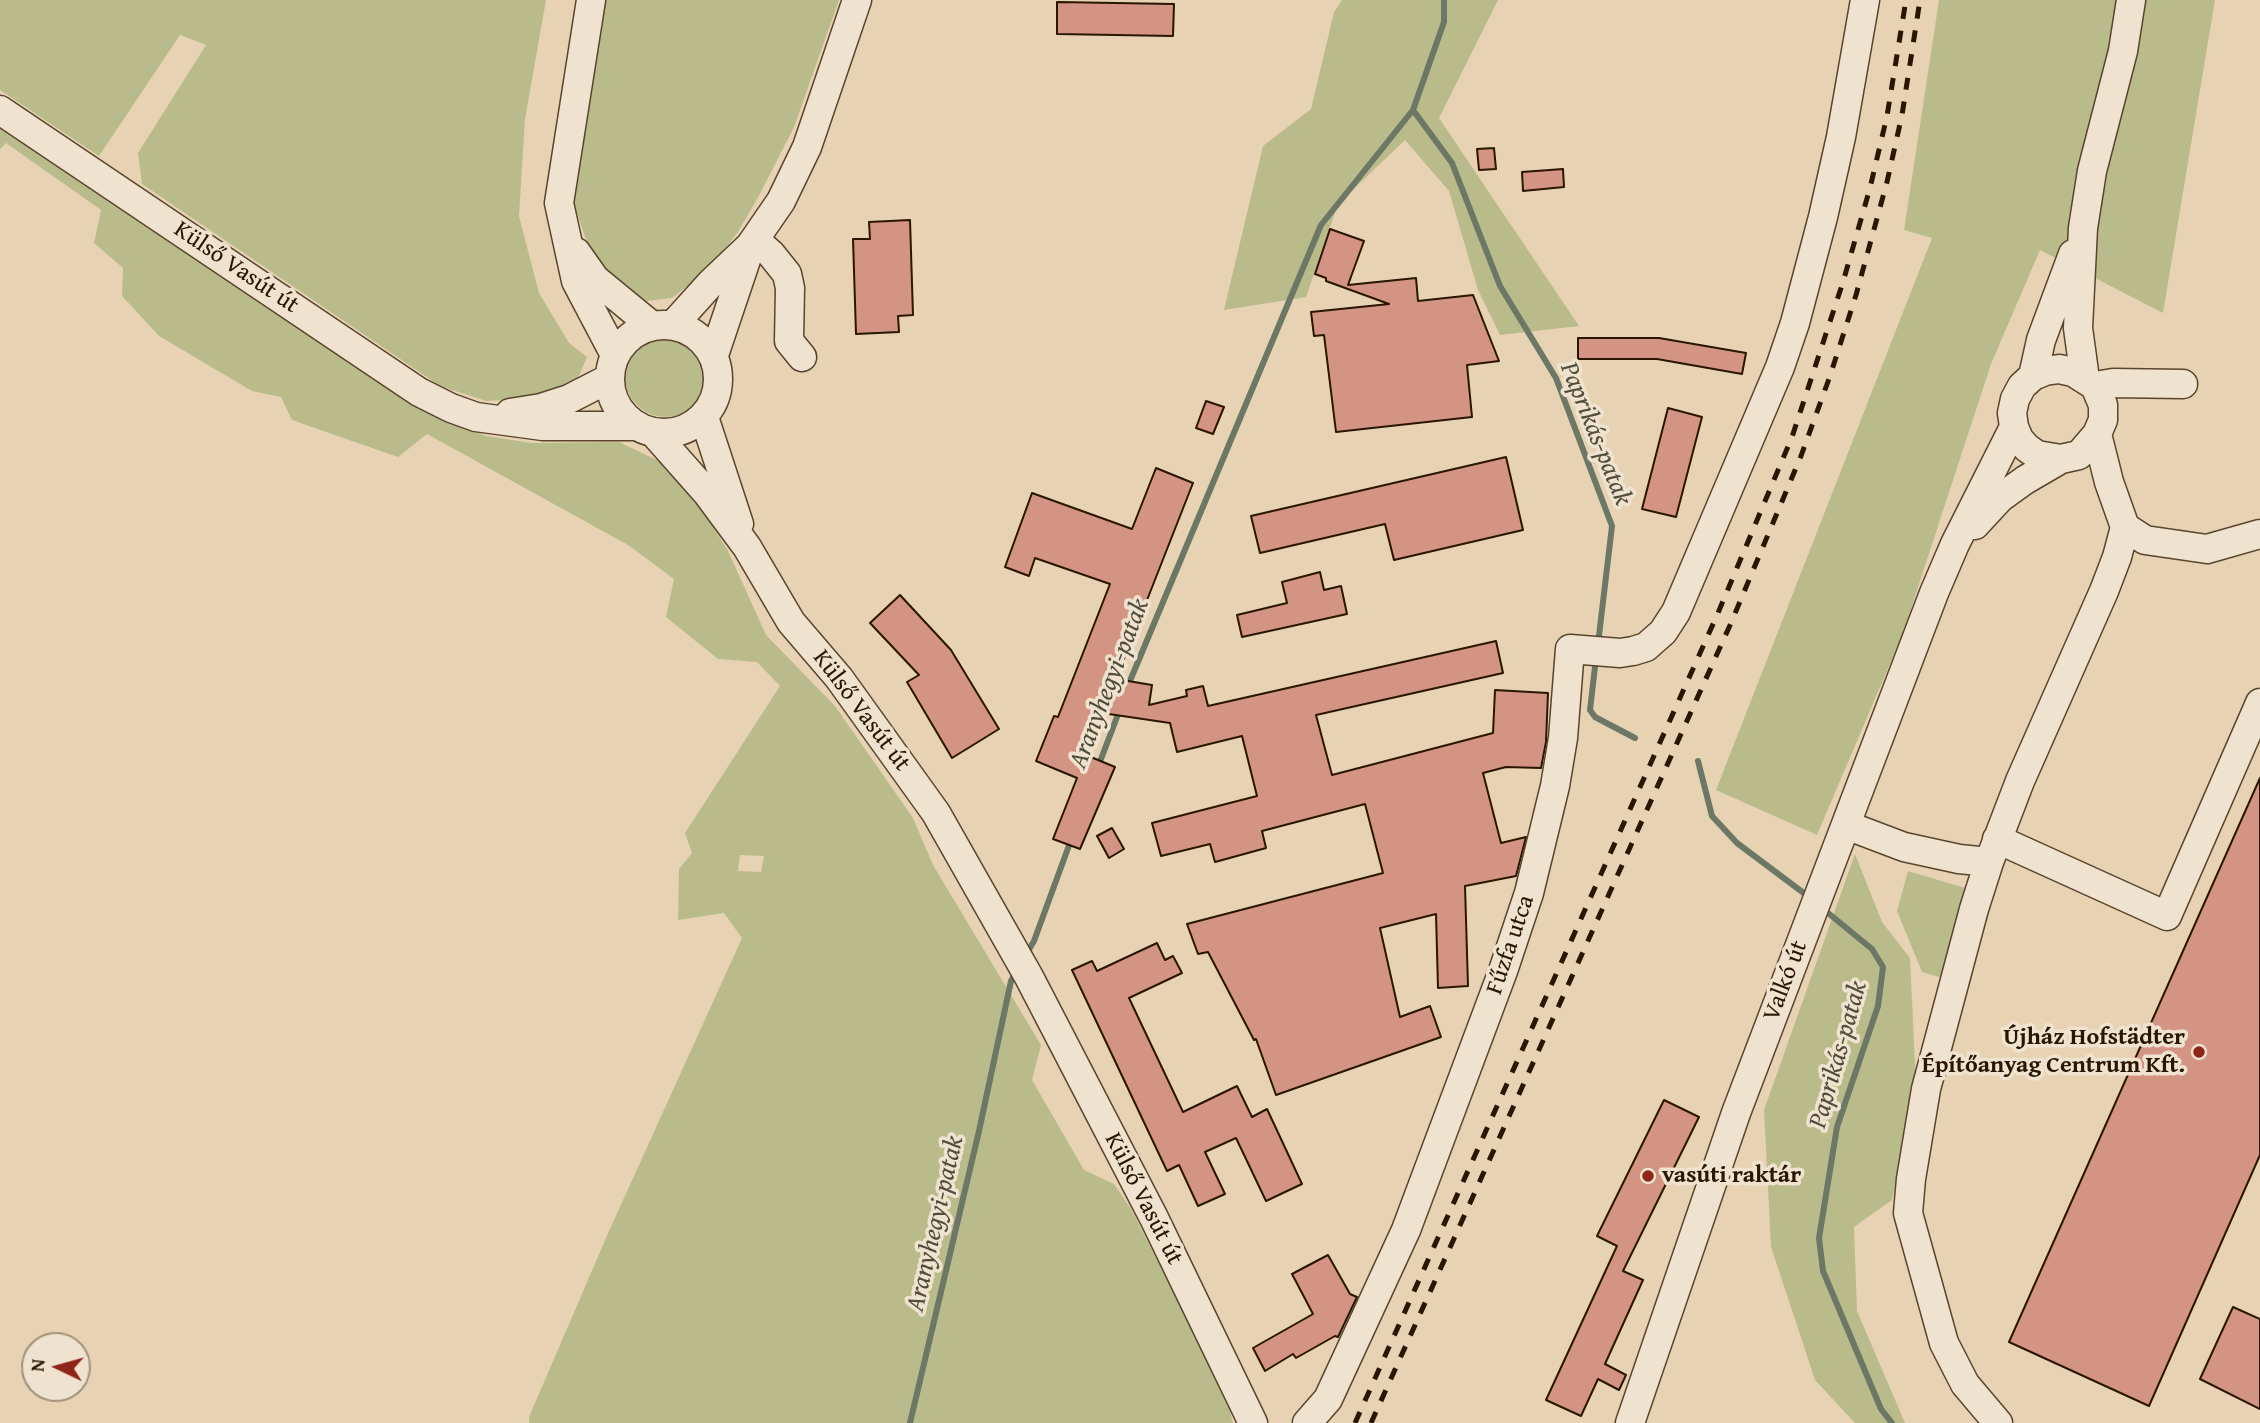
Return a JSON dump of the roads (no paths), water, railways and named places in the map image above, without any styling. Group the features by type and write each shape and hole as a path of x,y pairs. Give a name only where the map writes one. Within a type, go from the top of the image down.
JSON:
{"street":[{"path":"566,239 595,279 662,325 694,332 714,355 718,365 719,384 714,403 704,417 686,429 670,433 646,429 625,416 614,401 612,367 576,281 566,239 559,202 591,0"},
{"path":"476,417 541,408 569,399 612,367 628,337 662,325 753,243 781,201 807,146 857,0"},
{"name":"Fűzfa utca","path":"1307,1423 1328,1399 1405,1230 1503,971 1529,893 1561,750 1579,650 1620,653 1646,647 1663,632 1676,612 1780,367 1795,323 1823,217 1841,137 1865,0"},
{"path":"1955,544 2000,498 2025,480 2079,450 2103,420 2078,328 2083,228 2092,171 2123,51 2131,0"},
{"name":"Külső Vasút út","path":"0,110 419,392 476,417 543,426 646,429 707,494 747,547 791,622 839,678 936,813 1029,978 1154,1218 1253,1423"},
{"path":"2033,376 2041,340 2083,228"},
{"path":"714,355 753,243"},
{"path":"753,243 771,254 787,274 790,288 789,341 802,357"},
{"path":"2079,450 2037,455 2019,439 2014,428 2012,413 2015,399 2022,386 2033,376 2059,369 2073,372 2094,390"},
{"path":"2094,390 2113,383 2183,384"},
{"name":"Külső Vasút út","path":"704,417 747,547"},
{"name":"Valkó út","path":"1630,1423 1709,1187 1934,593 1955,544 2014,428"},
{"path":"1998,1423 1965,1384 1944,1343 1908,1213 1926,1089 1974,909 1993,850 2104,591 2125,527 2109,482 2079,450"},
{"path":"2125,527 2146,540 2207,549 2260,534"},
{"path":"1846,825 1904,847 1959,859 1993,850 2167,916 2260,704"}],"waterway":[{"name":"Aranyhegyi-patak","path":"1127,688 1321,225 1413,110 1444,22 1444,0"},
{"name":"Paprikás-patak","path":"1413,110 1452,163 1500,286 1556,378 1612,526 1598,644"},
{"name":"Paprikás-patak","path":"1596,658 1590,710 1595,717 1635,738"},
{"name":"Aranyhegyi-patak","path":"1098,767 1120,709"},
{"name":"Paprikás-patak","path":"1698,761 1712,816 1737,843 1809,897"},
{"name":"Aranyhegyi-patak","path":"1027,953 1034,941 1071,840"},
{"name":"Paprikás-patak","path":"1822,908 1872,949 1883,967 1878,1006 1837,1127 1819,1238 1823,1271 1881,1409 1892,1423"},
{"name":"Aranyhegyi-patak","path":"910,1423 979,1131 1011,981 1016,972"}],"railway":[{"path":"1355,1423 1718,613 1792,437 1843,282 1870,188 1887,116 1906,0"},
{"path":"1371,1423 1731,623 1801,456 1856,295 1887,182 1902,115 1920,0"}],"place":[{"name":"Újház Hofstädter Építőanyag Centrum Kft.","path":"2199,1052"},
{"name":"vasúti raktár","path":"1648,1176"}]}
